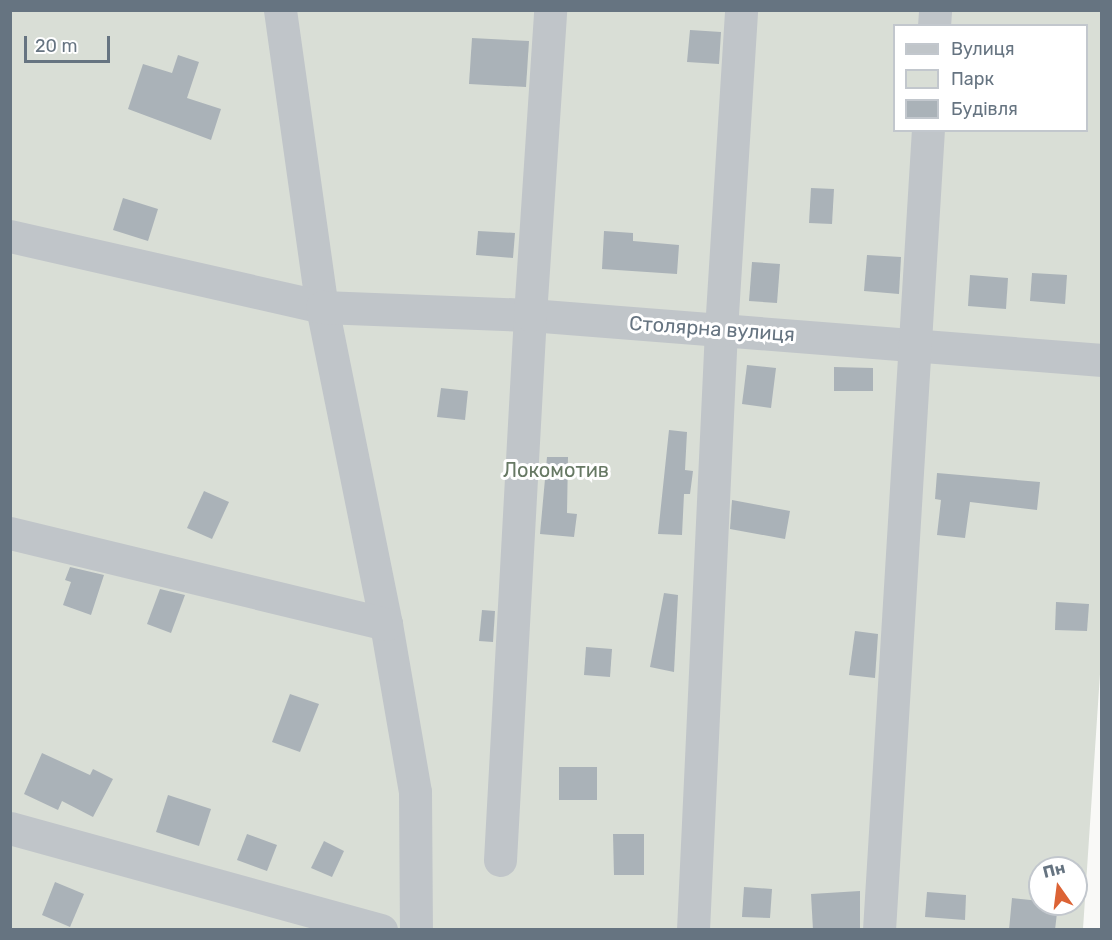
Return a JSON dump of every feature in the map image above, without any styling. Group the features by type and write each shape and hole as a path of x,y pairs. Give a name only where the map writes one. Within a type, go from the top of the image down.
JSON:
{"street":[{"path":"280,10 322,307 386,624 415,792 406,926"},
{"path":"500,860 530,315 550,10"},
{"path":"693,930 721,330 741,10"},
{"path":"879,930 928,132"},
{"name":"Столярна вулиця","path":"10,236 322,307 530,315 1101,360"},
{"path":"10,533 386,624"},
{"path":"10,828 381,930"}],"green space":[{"name":"Локомотив","path":"10,11 1101,11 1102,644 1088,856 1028,856 1028,916 1084,916 1083,929 11,929"}],"building":[{"path":"690,30 721,32 719,64 687,62"},
{"path":"472,38 529,41 526,87 469,84"},
{"path":"178,55 199,62 187,98 221,109 211,140 128,109 143,64 172,73"},
{"path":"811,188 834,189 832,224 809,223"},
{"path":"123,198 158,209 148,241 113,230"},
{"path":"478,231 515,233 513,258 476,255"},
{"path":"604,231 633,233 633,241 679,245 677,274 602,269"},
{"path":"867,255 901,257 899,294 864,291"},
{"path":"752,262 780,264 777,303 749,301"},
{"path":"1032,273 1067,275 1065,304 1030,301"},
{"path":"970,275 1008,278 1006,309 968,306"},
{"path":"747,365 776,368 771,408 742,404"},
{"path":"834,367 873,368 873,391 834,391"},
{"path":"441,388 468,391 465,420 437,417"},
{"path":"669,430 687,432 685,470 693,471 690,494 684,494 682,535 658,534"},
{"path":"547,457 568,457 567,513 577,514 574,537 540,534"},
{"path":"937,473 1040,482 1037,510 970,502 965,538 937,535 941,500 935,499"},
{"path":"204,491 229,502 212,539 187,528"},
{"path":"732,500 790,511 785,539 730,529"},
{"path":"70,567 104,575 91,615 63,605 71,582 65,580"},
{"path":"160,589 185,595 171,633 147,624"},
{"path":"664,593 678,595 674,672 650,667"},
{"path":"1056,602 1089,604 1087,631 1055,630"},
{"path":"482,610 495,611 493,642 479,641"},
{"path":"855,631 878,634 875,678 849,675"},
{"path":"586,647 612,649 610,677 584,675"},
{"path":"290,694 319,704 300,752 272,742"},
{"path":"42,753 90,775 93,769 113,779 93,817 62,801 58,810 24,794"},
{"path":"559,767 597,767 597,800 559,800"},
{"path":"168,795 211,809 199,846 156,832"},
{"path":"247,834 277,845 267,871 237,860"},
{"path":"613,834 644,834 644,875 614,875"},
{"path":"324,841 344,851 332,877 311,868"},
{"path":"55,882 84,894 70,927 42,915"},
{"path":"744,887 772,889 770,918 742,917"},
{"path":"860,891 860,930 813,930 811,894"},
{"path":"927,892 966,895 965,920 925,917"},
{"path":"1012,898 1028,900 1028,916 1057,916 1055,930 1009,930"}]}
